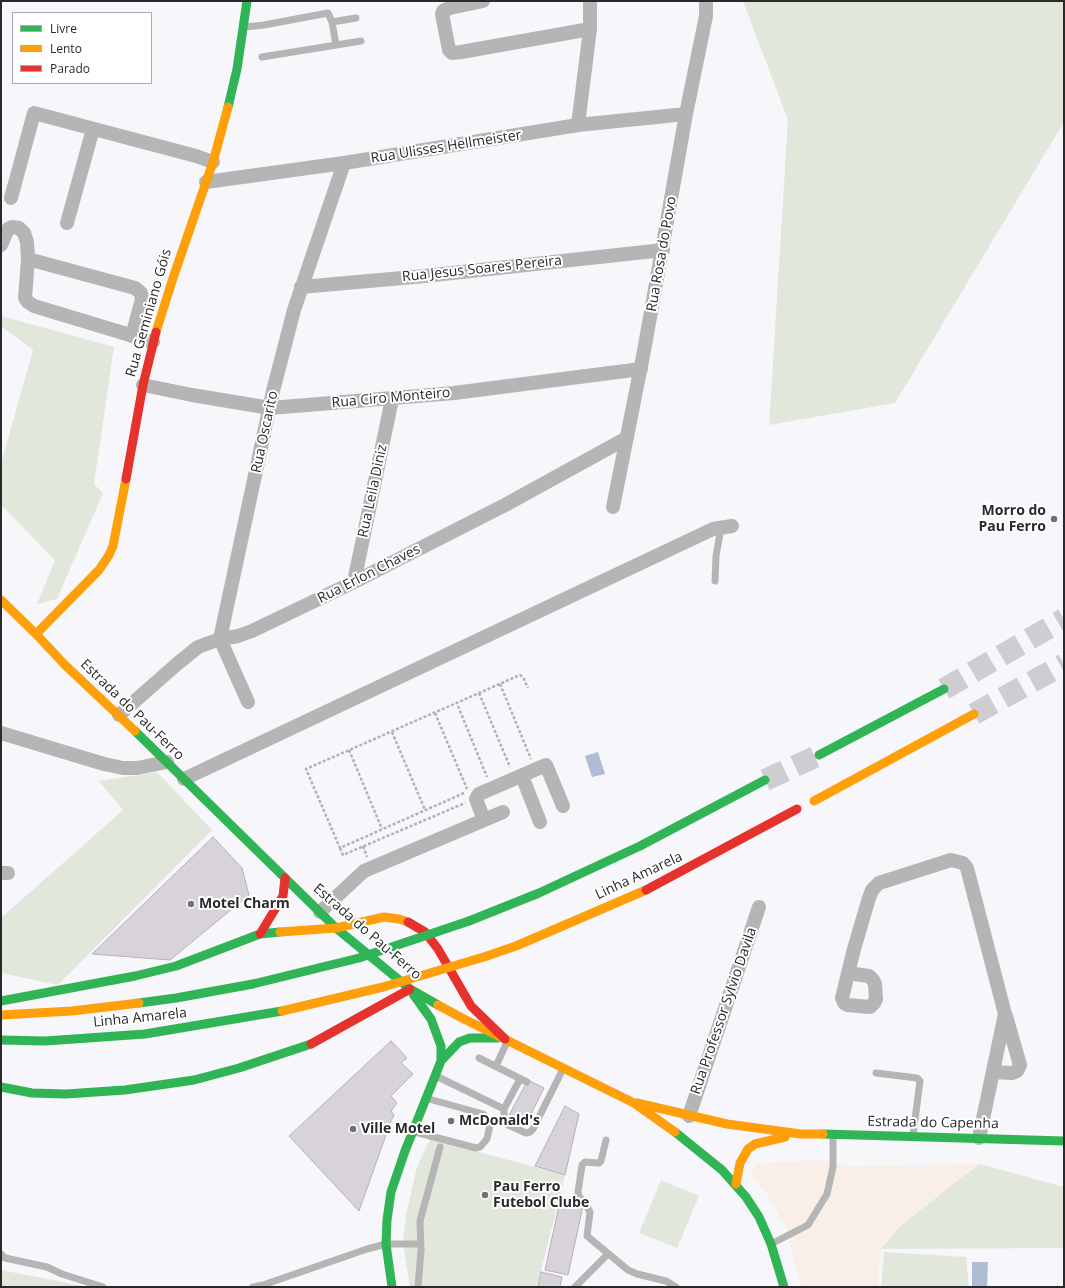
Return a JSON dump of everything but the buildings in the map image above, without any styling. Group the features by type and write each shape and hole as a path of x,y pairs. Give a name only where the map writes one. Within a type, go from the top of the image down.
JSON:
{"main road":[{"name":"Rua Geminiano Góis","path":"36,634 99,570 113,546 143,385 153,342 173,278 213,162 237,69 247,1"},
{"name":"Estrada do Pau-Ferro","path":"1,600 65,665 119,715 336,928 387,971 410,989 460,1017 634,1103 699,1150 722,1170 736,1184 758,1216 771,1244 784,1287"},
{"path":"819,755 944,689"},
{"path":"814,801 974,714"},
{"name":"Linha Amarela","path":"1,1015 80,1010 176,998 253,984 358,958 469,921 539,893 640,846 765,780"},
{"name":"Linha Amarela","path":"1,1040 44,1040 145,1034 282,1011 383,987 516,946 653,887 797,809"},
{"path":"260,934 283,896 286,884 285,878"},
{"path":"1,1001 135,976 176,966 260,934 336,928 384,917 399,919 416,926 425,932 438,949 471,1006 506,1039"},
{"path":"1,1087 32,1093 66,1094 125,1090 194,1080 239,1068 308,1046 410,989 430,1019 438,1036 441,1046 441,1061 391,1192 387,1220 386,1244 392,1287"},
{"path":"441,1061 459,1042 470,1038 506,1039"},
{"name":"Estrada do Capenha","path":"634,1103 734,1125 800,1134 1064,1141"},
{"name":"Estrada do Capenha","path":"736,1184 740,1163 748,1149 755,1144 765,1141 800,1134"}],"street":[{"path":"483,1 450,8 443,11 442,14 449,50 452,53 590,29"},
{"path":"578,125 590,29 590,1"},
{"name":"Rua Rosa do Povo","path":"612,507 627,438 686,114 706,16 706,1"},
{"path":"11,198 34,113 196,156 213,162"},
{"name":"Rua Ulisses Hellmeister","path":"206,182 344,163 578,125 686,114"},
{"path":"67,223 93,129"},
{"name":"Rua Oscarito","path":"220,639 270,408 294,310 344,163"},
{"path":"1,245 8,229 12,227 19,228 24,233 27,242 28,258 25,298 28,302 40,308 153,342"},
{"name":"Rua Jesus Soares Pereira","path":"301,286 425,276 662,250"},
{"path":"28,258 135,288 141,293 142,299 132,336"},
{"name":"Rua Ciro Monteiro","path":"143,385 270,408 454,394 640,369"},
{"name":"Rua Leila Diniz","path":"354,582 392,399"},
{"name":"Rua Erlon Chaves","path":"119,715 193,650 220,639 238,636 252,631 354,582 505,505 627,438"},
{"path":"184,779 713,529 727,527"},
{"path":"220,639 248,702"},
{"path":"1,733 104,764 123,768 137,768 167,762"},
{"path":"484,820 476,797 546,765 562,806"},
{"path":"518,777 540,822"},
{"path":"320,912 364,871 503,812"},
{"path":"848,973 869,898 872,890 879,883 951,860 963,863 967,868 1005,1014 1020,1065 1017,1071 1012,1073 993,1072"},
{"name":"Rua Professor Sylvio Davila","path":"689,1116 760,907"},
{"path":"978,1138 1005,1014"}],"lane":[{"path":"243,27 264,25 326,12 329,14 332,22 336,45"},
{"path":"332,22 356,18"},
{"path":"262,58 361,41"},
{"path":"715,581 716,556 727,527"},
{"path":"496,1066 506,1039"},
{"path":"479,1058 523,1080 518,1091 506,1106 504,1119 505,1122 526,1134 530,1132 564,1068"},
{"path":"876,1073 917,1078 920,1081 913,1136"},
{"path":"436,1076 506,1106 514,1106"},
{"path":"543,1090 550,1094"},
{"path":"413,1132 476,1148 480,1147 487,1139 490,1125 488,1118 483,1114 426,1098"},
{"path":"537,1101 545,1105"},
{"path":"530,1114 538,1118"},
{"path":"771,1244 808,1226 827,1194 833,1167 833,1135"},
{"path":"606,1140 601,1161 599,1163 585,1162 582,1165 578,1192 579,1196 590,1212 587,1236 632,1272 676,1287"},
{"path":"418,1287 421,1250 420,1220 440,1147"},
{"path":"253,1287 386,1244 420,1244"},
{"path":"1,1254 5,1258 47,1267 62,1274 103,1287"},
{"path":"575,1287 608,1254"}],"path":[{"path":"468,801 343,855 306,769 522,675 528,688"},
{"path":"500,684 533,763"},
{"path":"479,693 518,777"},
{"path":"458,706 492,789"},
{"path":"340,848 468,791 435,713"},
{"path":"392,732 425,810"},
{"path":"349,750 382,829"},
{"path":"464,793 466,797"}],"shaded area":[{"path":"743,1 1064,1 1064,122 895,403 769,425 788,120"},
{"path":"1,316 114,347 94,484 103,493 57,599 37,604 55,560 1,505 1,464 33,350 1,326"},
{"path":"157,772 212,830 58,985 1,973 1,918 123,810 99,781"},
{"name":"Pau Ferro Futebol Clube","path":"430,1139 565,1175 537,1287 410,1287 403,1243 406,1215 417,1167"},
{"path":"816,1160 849,1166 980,1164 898,1228 881,1249 877,1287 802,1287 785,1226 767,1194 754,1180 752,1171 757,1164"},
{"path":"980,1164 1064,1187 1064,1248 881,1249 898,1228"},
{"path":"661,1180 699,1196 677,1248 639,1233"},
{"path":"884,1252 966,1257 969,1287 881,1287"},
{"path":"1,1270 88,1287 1,1287"}],"water":[{"path":"598,752 605,774 592,777 585,756"},
{"path":"972,1262 988,1262 987,1286 972,1286"}],"tunnel":[{"path":"944,689 1064,619"},
{"path":"974,714 1064,664"},
{"path":"765,780 819,755"}],"traffic: fast":[{"path":"228,107 237,69 247,1"},
{"path":"819,755 944,689"},
{"path":"135,731 336,928 410,989 438,1005"},
{"path":"469,921 539,893 640,846 765,780"},
{"path":"253,984 359,958 469,921"},
{"path":"1,1001 135,976 176,966 260,934 280,932"},
{"path":"139,1003 253,984"},
{"path":"392,1287 386,1244 387,1220 391,1192 405,1151 441,1061 441,1046 431,1019 413,994"},
{"path":"1,1040 45,1041 145,1034 282,1011"},
{"path":"441,1061 459,1042 470,1038 498,1038"},
{"path":"1,1087 32,1093 66,1094 125,1090 194,1080 239,1068 311,1044"},
{"path":"675,1132 722,1170 746,1197 759,1217 771,1244 784,1287"},
{"path":"823,1134 1064,1141"}],"traffic: slow":[{"path":"156,332 213,162 228,107"},
{"path":"36,634 99,570 109,555 113,546 126,479"},
{"path":"1,600 65,665 135,731"},
{"path":"814,801 974,714"},
{"path":"487,956 516,946 646,890"},
{"path":"280,932 336,928 384,917 408,922"},
{"path":"282,1011 383,987 487,956"},
{"path":"1,1015 72,1011 139,1003"},
{"path":"438,1005 634,1103 675,1132"},
{"path":"637,1103 727,1124 801,1134 823,1134"},
{"path":"736,1184 740,1163 748,1149 755,1144 785,1137"}],"traffic: jam":[{"path":"126,479 143,385 156,332"},
{"path":"646,890 797,809"},
{"path":"260,934 283,896 285,878"},
{"path":"408,922 425,932 438,949 471,1006 505,1039"},
{"path":"311,1044 410,989"}],"place":[{"name":"Morro do Pau Ferro","path":"1054,519"},
{"name":"Motel Charm","path":"191,904"},
{"name":"McDonald's","path":"451,1121"},
{"name":"Ville Motel","path":"353,1129"},
{"name":"Pau Ferro Futebol Clube","path":"485,1195"}]}
